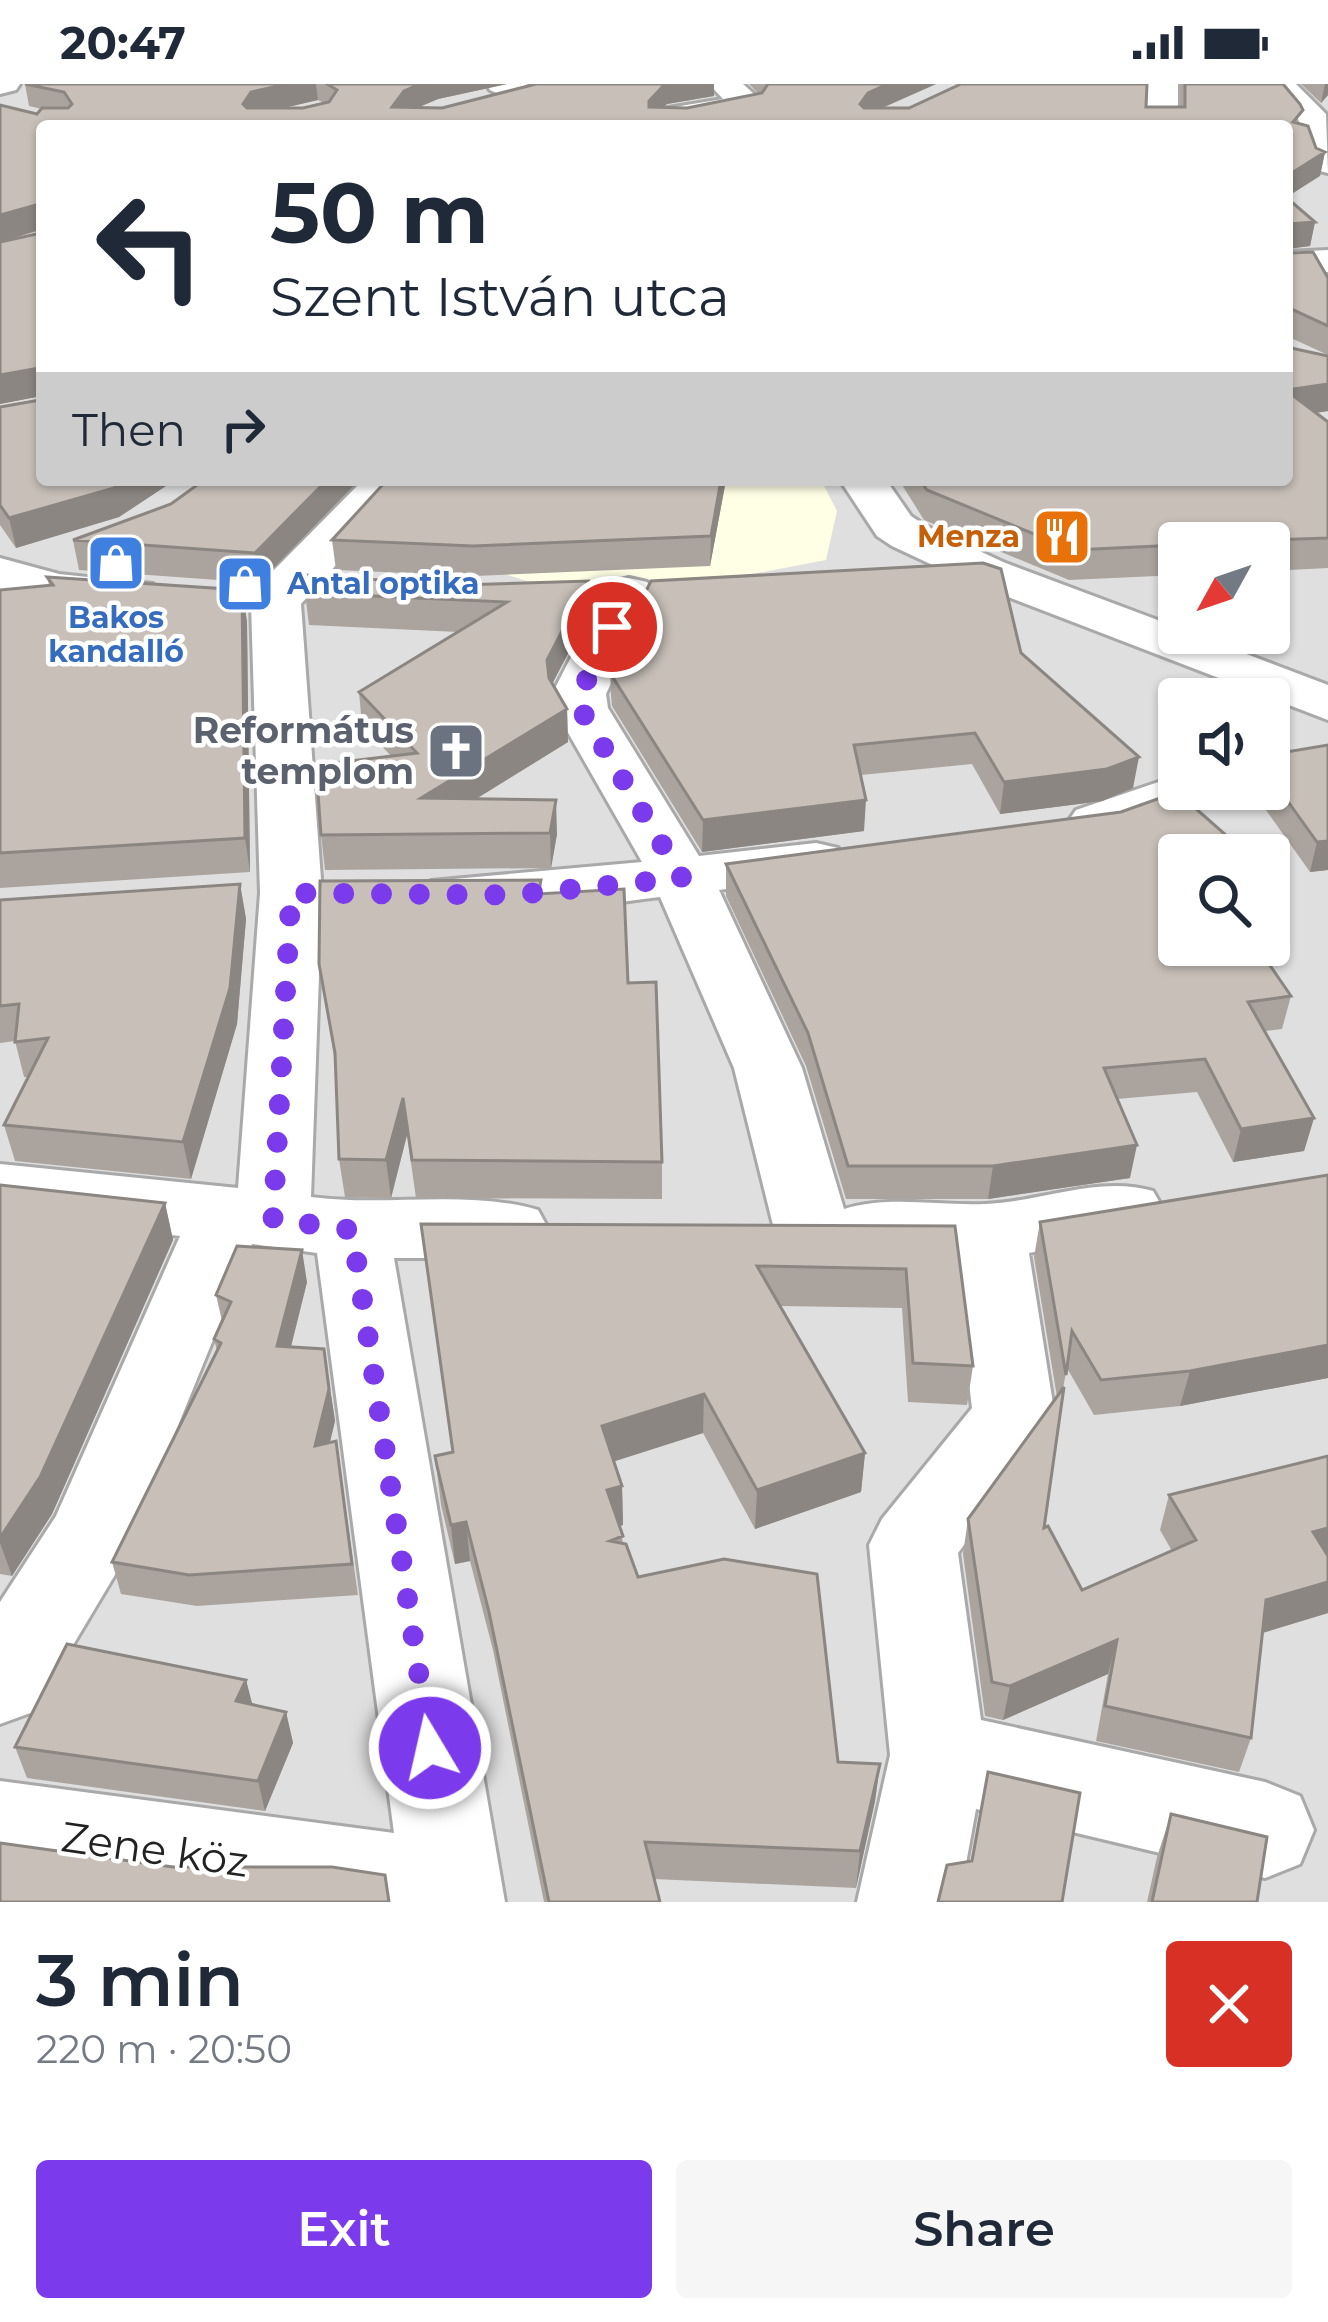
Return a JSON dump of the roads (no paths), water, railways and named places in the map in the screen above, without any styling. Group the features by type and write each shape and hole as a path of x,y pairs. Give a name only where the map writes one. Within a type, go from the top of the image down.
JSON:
{"street":[{"path":"476,105 510,89 569,84"},
{"path":"674,120 679,115 749,104 724,84"},
{"path":"1162,120 1163,84"},
{"path":"1279,84 1316,121 1328,163"},
{"path":"510,89 580,120"},
{"path":"1293,263 1328,261"},
{"path":"246,597 382,486"},
{"path":"867,486 894,526 1223,678"},
{"path":"0,573 78,548"},
{"path":"877,575 986,572"},
{"path":"0,573 56,589 246,597 342,591"},
{"path":"629,592 580,694 580,708 682,878 768,1068 778,1229 988,1232 1187,1201"},
{"path":"0,1682 91,1537 250,1216 318,894 246,597"},
{"path":"1290,717 1322,736"},
{"path":"1046,830 1114,821 1158,803"},
{"path":"318,894 512,895 864,854"},
{"path":"0,1190 352,1230 582,1229"},
{"path":"352,1230 453,1896"},
{"path":"908,1902 938,1755 913,1545 1014,1417 988,1232"},
{"path":"938,1755 1265,1830"},
{"name":"Zene köz","path":"0,1828 453,1896"}],"place":[{"name":"Menza","path":"1062,537"},
{"name":"Bakos kandalló","path":"116,563"},
{"name":"Antal optika","path":"245,584"},
{"name":"Református templom","path":"456,751"}]}
